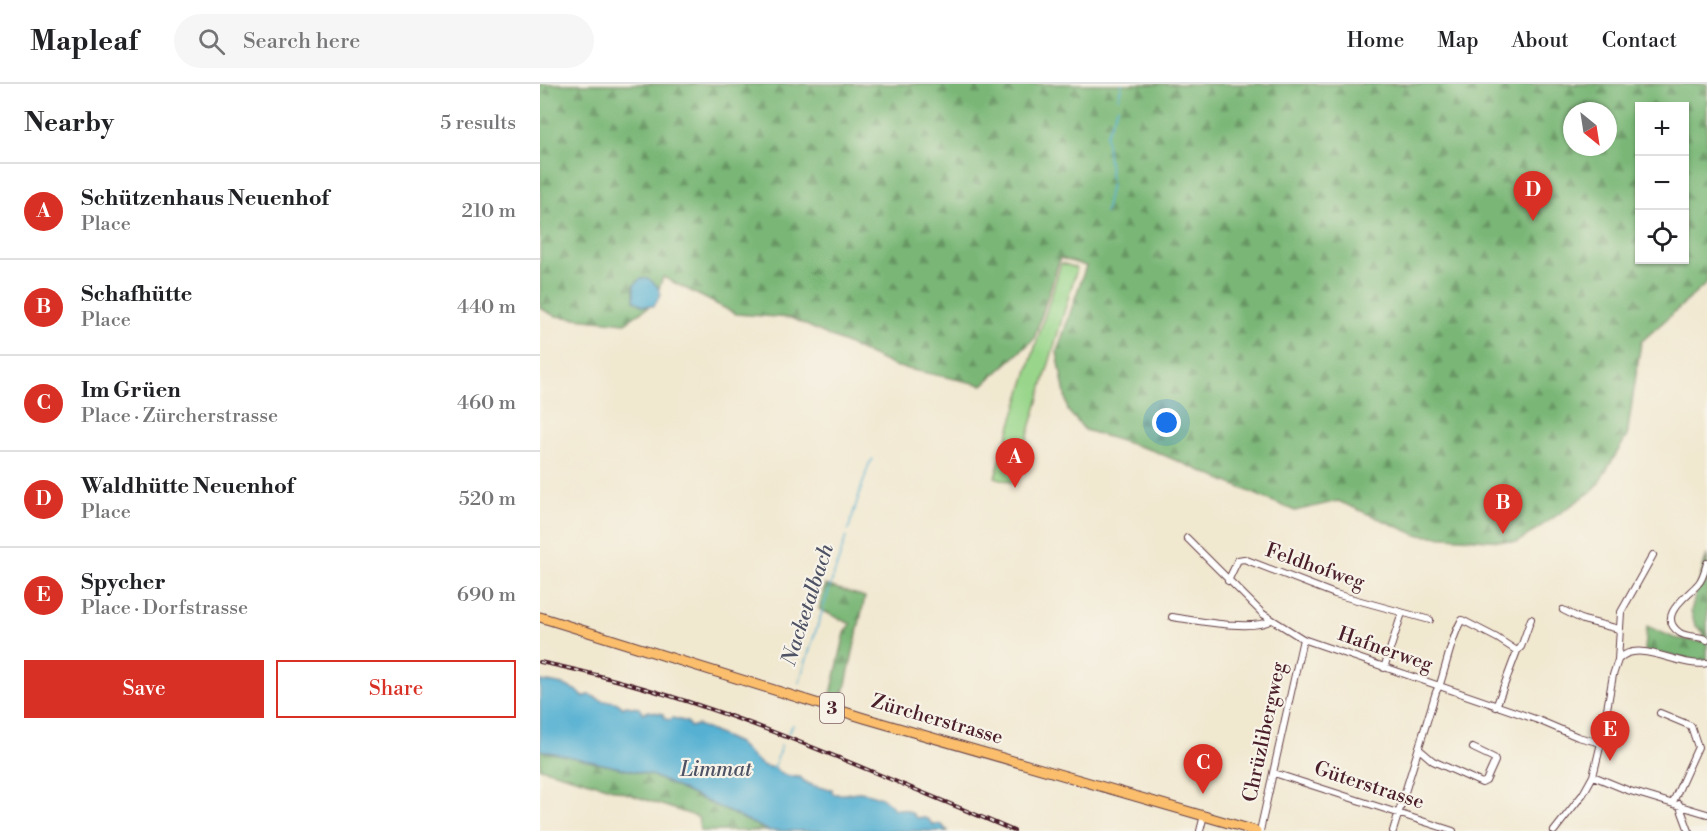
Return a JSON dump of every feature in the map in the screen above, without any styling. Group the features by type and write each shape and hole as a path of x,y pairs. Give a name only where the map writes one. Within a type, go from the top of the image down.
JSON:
{"main road":[{"name":"Zürcherstrasse","path":"540,617 864,718 1125,795 1258,831"}],"street":[{"name":"Hafnerweg","path":"1187,538 1270,620 1303,639 1538,720 1578,737 1601,743"},
{"path":"1554,831 1583,794 1593,776 1618,660 1621,612 1653,555"},
{"name":"Feldhofweg","path":"1228,580 1238,560 1244,559 1335,594 1430,620"},
{"path":"1707,563 1700,582 1674,608 1672,618 1680,633 1707,640"},
{"path":"1563,610 1583,620 1619,629"},
{"path":"1384,668 1402,613"},
{"path":"1172,617 1251,625 1266,624 1270,620"},
{"path":"1496,707 1516,651 1521,647 1531,619"},
{"path":"1393,831 1459,622 1462,621 1497,638 1516,651"},
{"name":"Chrüzlibergweg","path":"1258,831 1274,773 1303,639"},
{"path":"1618,660 1623,655 1640,652 1697,664 1707,663"},
{"path":"1660,713 1691,726 1698,741 1696,755 1676,803 1689,831"},
{"path":"1419,749 1433,761 1482,783 1486,781 1496,761 1473,748"},
{"name":"Güterstrasse","path":"1274,773 1453,831"},
{"path":"1593,776 1627,790 1707,814"},
{"path":"1201,829 1204,815"}],"green space":[{"path":"540,84 1707,84 1707,283 1641,342 1627,436 1595,489 1518,542 1417,535 1338,501 1295,511 1154,451 1085,430 1068,411 1057,352 1086,266 1060,258 1034,339 983,385 894,366 791,318 736,314 663,277 654,303 625,323 555,316 540,308"},
{"path":"1061,263 1077,268 1014,483 995,477"},
{"path":"1707,554 1707,662 1645,651 1647,626 1674,638 1702,642 1704,633 1695,625 1691,611"},
{"path":"825,585 865,597 843,698 831,694 845,633 851,624 819,609"},
{"path":"540,750 651,775 769,831 700,831 698,817 540,768"}],"water":[{"path":"648,278 657,286 661,294 654,306 643,306 634,300 634,285 640,279"},
{"name":"Limmat","path":"540,681 563,685 575,690 583,697 589,695 614,702 623,708 626,706 639,708 643,713 649,711 663,714 664,718 669,720 673,718 687,722 690,727 698,725 738,743 764,766 775,768 786,775 800,777 815,786 832,789 832,793 835,794 860,792 874,795 884,799 894,809 906,810 916,818 921,817 933,825 940,824 948,831 769,831 651,775 540,750"}],"waterway":[{"path":"1118,98 1122,84"},
{"path":"1105,213 1111,183 1106,135 1118,107"},
{"name":"Nacketalbach","path":"848,530 869,464 873,459"},
{"name":"Nacketalbach","path":"799,683 846,537"},
{"name":"Nacketalbach","path":"788,733 793,725"},
{"name":"Nacketalbach","path":"774,768 781,746"}],"railway":[{"path":"540,662 627,683 712,710 837,757 1014,831"}],"place":[{"name":"Waldhütte Neuenhof","path":"1533,221"},
{"name":"Schützenhaus Neuenhof","path":"1015,488"},
{"name":"Schafhütte","path":"1503,534"},
{"name":"Spycher","path":"1610,761"},
{"name":"Im Grüen","path":"1203,794"}]}
